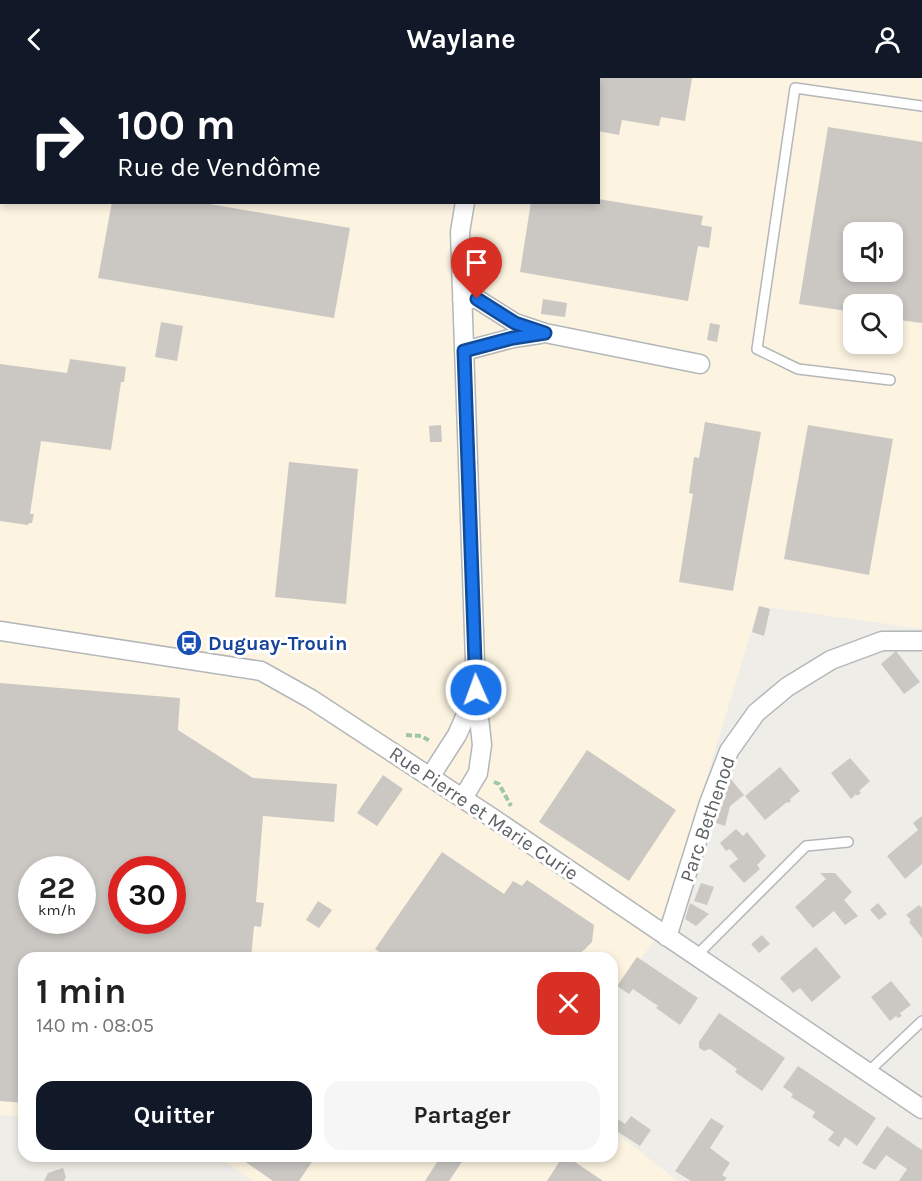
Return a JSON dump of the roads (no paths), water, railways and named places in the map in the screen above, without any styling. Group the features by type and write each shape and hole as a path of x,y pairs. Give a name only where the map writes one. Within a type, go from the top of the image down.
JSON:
{"street":[{"path":"463,798 478,773 482,745 476,690 462,299 460,232 465,204"},
{"path":"462,299 477,299 515,323 545,333 700,364"},
{"path":"464,351 513,338 545,333"},
{"name":"Rue Pierre et Marie Curie","path":"0,631 261,671 311,699 463,798 922,1109"},
{"name":"Parc Bethenod","path":"667,937 709,803 729,751 756,713 787,687 831,660 882,641 922,641"},
{"path":"430,777 457,735 476,690"}],"lane":[{"path":"890,380 798,369 757,349 795,88 922,106"},
{"path":"695,957 806,846 848,842"},
{"path":"868,1072 922,1021"}],"place":[{"name":"Duguay-Trouin","path":"189,643"}]}
